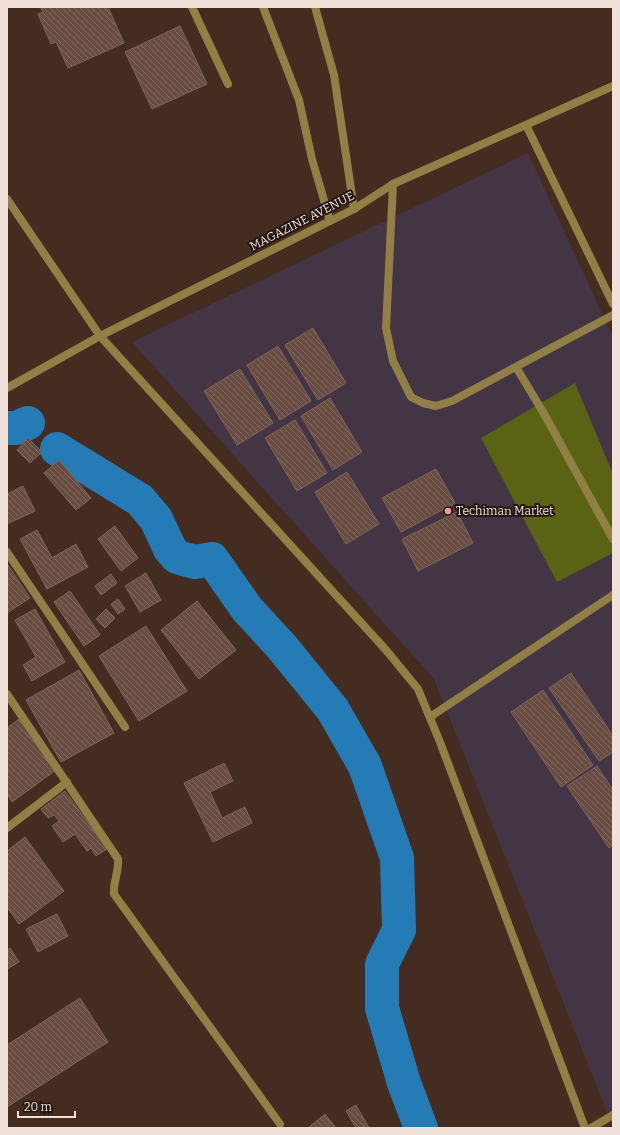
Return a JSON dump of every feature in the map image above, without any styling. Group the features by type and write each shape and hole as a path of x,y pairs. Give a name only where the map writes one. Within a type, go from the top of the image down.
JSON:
{"street":[{"path":"192,7 228,84"},
{"path":"263,7 299,100 312,158 330,220"},
{"path":"315,7 334,75 354,209"},
{"name":"MAGAZINE AVENUE","path":"7,388 100,336 354,209 393,184 613,86"},
{"path":"526,125 613,304"},
{"path":"393,184 386,328 393,361 411,397 423,403 436,406 452,401 613,315"},
{"path":"7,199 100,336 386,650 418,689 440,742 585,1128"},
{"path":"516,367 543,412 613,539"},
{"path":"7,552 125,727"},
{"path":"430,717 613,595"},
{"path":"7,694 118,859 118,867 113,884 114,894 280,1124"},
{"path":"7,828 67,782"},
{"path":"591,1128 613,1115"}],"shaded area":[{"name":"Techiman Market","path":"528,153 613,337 613,1127 434,679 132,342"}],"green space":[{"path":"575,383 613,474 613,553 557,582 481,438"}],"building":[{"path":"108,7 124,43 68,68 56,42 51,44 38,14 43,12 41,8"},
{"path":"180,26 207,84 152,109 125,52"},
{"path":"313,328 346,383 318,400 285,345"},
{"path":"278,346 311,401 280,420 247,365"},
{"path":"240,369 273,423 237,445 204,391"},
{"path":"330,398 362,452 333,470 301,416"},
{"path":"295,420 327,473 297,491 265,438"},
{"path":"28,438 42,452 30,463 17,450"},
{"path":"59,460 91,498 76,510 44,473"},
{"path":"436,469 455,503 401,532 382,498"},
{"path":"347,472 379,524 346,544 315,492"},
{"path":"23,486 35,511 7,524 7,494"},
{"path":"457,512 473,543 418,571 402,539"},
{"path":"115,526 138,558 121,571 98,539"},
{"path":"37,530 52,558 76,544 88,567 47,589 20,539"},
{"path":"8,565 30,598 7,613 7,566"},
{"path":"146,573 161,600 140,612 125,586"},
{"path":"111,574 117,583 101,595 95,586"},
{"path":"70,591 100,635 84,646 54,602"},
{"path":"118,599 125,609 118,614 111,604"},
{"path":"197,601 236,650 199,679 161,630"},
{"path":"35,609 65,662 32,681 23,665 36,657 15,620"},
{"path":"106,609 115,618 105,628 96,619"},
{"path":"146,626 187,691 139,721 99,656"},
{"path":"79,670 114,733 61,762 26,700"},
{"path":"571,673 613,736 613,752 599,761 549,688"},
{"path":"543,690 593,765 561,787 511,712"},
{"path":"19,719 56,770 12,802 7,794 7,728"},
{"path":"224,763 233,781 210,792 222,818 245,807 252,823 213,842 184,783"},
{"path":"597,766 613,790 613,845 609,848 567,786"},
{"path":"65,791 107,849 96,856 91,848 87,851 75,834 63,842 52,826 59,821 54,815 48,818 41,809"},
{"path":"25,837 64,891 19,924 7,907 7,851"},
{"path":"57,914 68,936 38,952 26,929"},
{"path":"10,948 19,962 7,969 7,950"},
{"path":"80,998 108,1042 7,1107 7,1045"},
{"path":"356,1105 369,1128 356,1128 346,1111"},
{"path":"325,1114 336,1128 309,1128 309,1127"}],"waterway":[{"path":"7,428 16,428 28,423"},
{"path":"57,449 140,500 156,519 170,549 177,557 195,562 212,559 247,609 282,647 333,710 365,766 397,858 399,930 382,964 382,1008 404,1083 421,1128"}],"place":[{"name":"Techiman Market","path":"448,511"}]}
